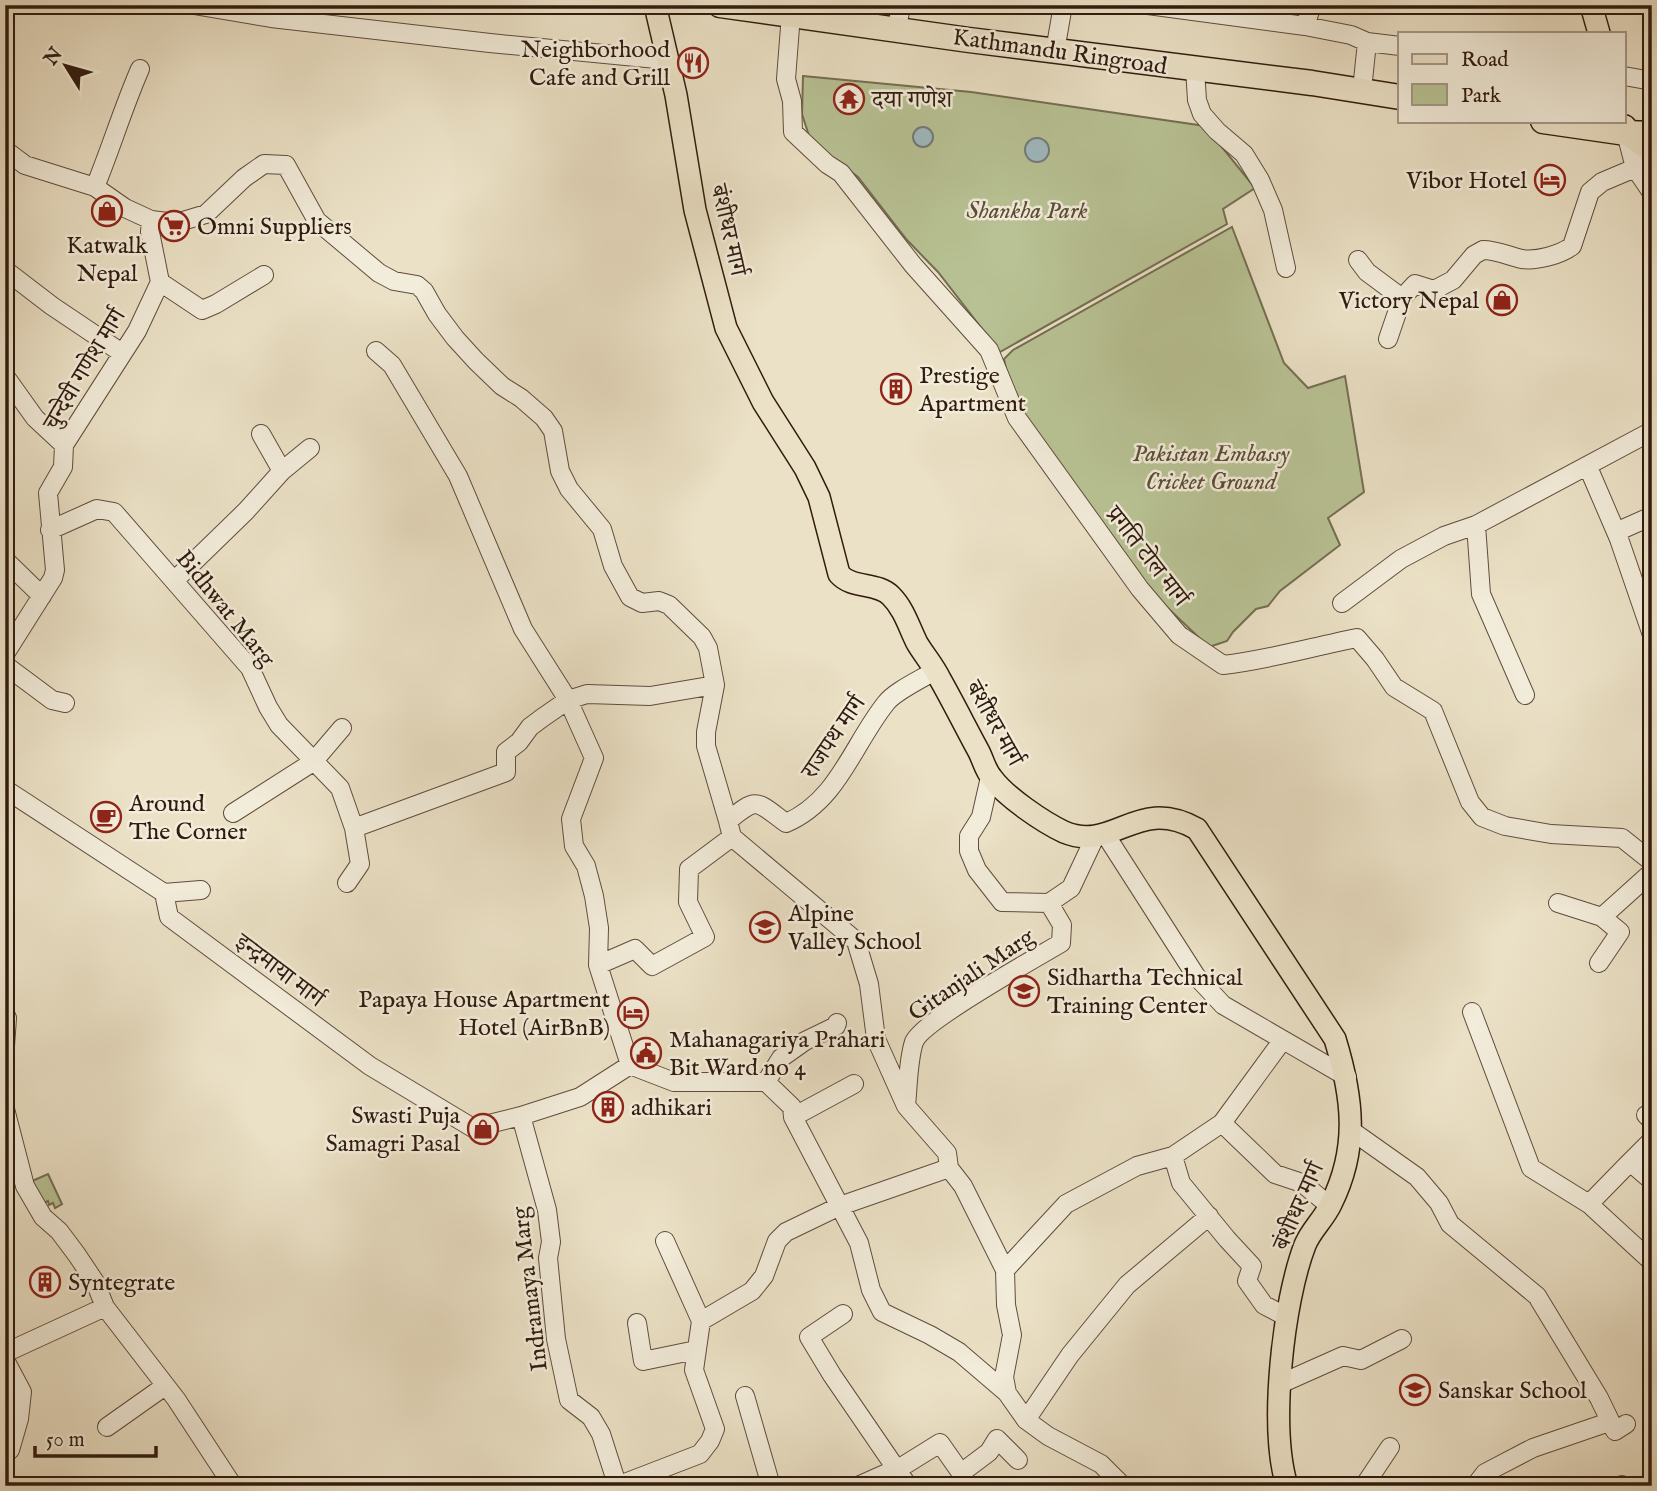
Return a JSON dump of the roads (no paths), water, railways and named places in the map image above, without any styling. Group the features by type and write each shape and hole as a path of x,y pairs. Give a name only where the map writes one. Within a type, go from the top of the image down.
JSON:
{"highway":[{"name":"Kathmandu Ringroad","path":"720,5 899,17 1055,51 1398,97"},
{"path":"1557,122 1625,127 1652,134"}],"main road":[{"name":"बंशीधर मार्ग","path":"656,5 676,95 695,210 726,328 763,402 819,496 839,574 844,580 883,590 891,595 918,645 936,670 990,777 1006,793 1056,828 1076,836 1100,836 1132,823 1159,817 1178,820 1197,829 1335,1039 1347,1077 1352,1131 1342,1178 1331,1206 1306,1243 1287,1317 1280,1384 1281,1466 1287,1486"},
{"path":"1591,5 1599,32"},
{"path":"1625,127 1652,153"}],"street":[{"path":"194,5 271,18 477,42 667,60"},
{"path":"1055,51 1063,5"},
{"path":"1148,5 1305,26 1351,35 1367,42 1398,46"},
{"path":"1305,26 1312,5"},
{"name":"प्रगति टोल मार्ग","path":"807,12 786,79 792,101 793,132 827,164 841,173 913,265 989,349 1017,418 1132,578 1179,635 1223,665 1264,660 1357,638 1394,687 1433,712 1470,802 1482,817 1504,826 1551,834 1622,838 1652,862"},
{"path":"1362,90 1367,42"},
{"path":"95,187 118,131 122,110 140,69"},
{"path":"1195,69 1197,100 1202,114 1244,155 1260,180 1273,210 1286,268"},
{"path":"1626,76 1652,81"},
{"path":"1625,127 1635,168 1652,193"},
{"path":"5,150 25,165 95,187 125,208 151,220 176,223 206,214 244,178 264,164 286,164 317,221 379,273 394,281 417,285 424,291 437,314 476,361 502,386 544,418 553,431 560,471 569,489 602,529 613,566 630,597 642,603 659,601 669,605 702,637 708,648 715,685 706,746 730,829 856,941 869,984 876,1039 906,1106 947,1153 949,1168 963,1186 1005,1270 1006,1306 1012,1335 1004,1377 1007,1393"},
{"path":"1388,339 1402,298 1415,284 1434,290 1453,280 1474,255 1483,250 1526,260 1553,256 1567,250 1572,246 1590,192 1602,183 1635,168"},
{"path":"151,220 150,232 160,282 202,310 264,275"},
{"path":"1357,260 1402,298"},
{"path":"5,270 52,306 122,353"},
{"name":"चुन्देवी गणेश मार्ग","path":"5,654 53,578 55,570 48,493 63,467 64,445 137,331 160,282"},
{"path":"376,351 392,365 458,476 523,629 568,700 594,758 571,819 574,846 586,866 594,896 599,928 598,965 630,1065 674,1082 766,1082 792,1107 793,1117 859,1243 871,1290 882,1312 960,1352 1007,1393 1026,1420 1048,1436 1101,1464 1123,1486"},
{"path":"5,376 35,418 64,445"},
{"path":"1342,603 1401,559 1444,536 1476,525 1652,431"},
{"path":"261,434 282,471"},
{"path":"174,581 246,511 282,471 310,448"},
{"path":"1588,467 1616,532 1652,635"},
{"name":"Bidhwat Marg","path":"50,530 97,509 114,512 250,668 279,725 340,788 354,828 360,864 347,883"},
{"path":"1616,532 1652,516"},
{"path":"1476,525 1481,594 1525,695"},
{"path":"5,560 42,596"},
{"path":"5,664 52,700 65,703"},
{"name":"राजपथ मार्ग","path":"598,965 635,949 641,952 652,966 705,937 688,902 689,869 730,829 747,805 761,804 786,823 820,800 834,784 887,701 936,670"},
{"path":"354,828 506,772 506,752 519,742 530,727 568,700 587,694 650,696 715,685"},
{"path":"233,813 313,762 342,728"},
{"name":"Gitanjali Marg","path":"906,1106 914,1043 920,1032 978,992 1061,943 1062,925 1049,903 1002,902 977,870 969,850 969,836 981,817 990,777"},
{"path":"5,789 164,893 201,890"},
{"path":"1049,903 1071,888 1100,836 1196,976 1223,1005 1347,1077"},
{"path":"1602,918 1652,872"},
{"name":"इन्द्रमाया मार्ग","path":"164,893 169,917 370,1066 473,1128 580,1097 630,1065"},
{"path":"1558,903 1602,918 1620,932 1599,963"},
{"path":"1472,1012 1531,1168 1589,1204 1652,1262"},
{"path":"5,1014 8,1018 5,1046"},
{"path":"766,1082 781,1058 837,1023"},
{"path":"1005,1270 1066,1204 1137,1166 1173,1156 1222,1123 1282,1041"},
{"path":"793,1117 854,1084"},
{"path":"5,1109 25,1186 43,1217 67,1242 95,1282 104,1307 166,1386 233,1486"},
{"name":"Indramaya Marg","path":"521,1116 547,1210 551,1242 548,1258 556,1339 569,1400 591,1417 617,1485"},
{"path":"1222,1123 1275,1174 1303,1183 1331,1206"},
{"path":"1352,1131 1417,1177 1439,1203 1450,1224 1538,1296 1599,1398 1618,1423 1533,1448 1485,1472 1475,1486"},
{"path":"1589,1204 1652,1140"},
{"path":"1173,1156 1181,1182 1252,1266 1247,1281 1264,1305 1287,1317"},
{"path":"1630,1162 1652,1181"},
{"path":"701,1321 752,1291 764,1276 777,1241 786,1232 839,1206 949,1168"},
{"path":"1026,1420 1070,1355 1127,1284 1209,1216"},
{"path":"617,1485 700,1454 715,1429 694,1370 701,1321 665,1241"},
{"path":"5,1353 104,1307"},
{"path":"843,1314 809,1337 832,1376 908,1486"},
{"path":"637,1322 643,1361 696,1350"},
{"path":"1280,1384 1343,1356 1361,1360 1402,1339"},
{"path":"5,1360 22,1392 19,1419 10,1450 5,1453"},
{"path":"107,1427 166,1386"},
{"path":"745,1396 771,1486"},
{"path":"858,1486 903,1466 940,1443 962,1479 997,1440 1017,1461"},
{"path":"1364,1486 1390,1447"}],"water":[{"path":"919,127 927,127 933,137 927,147 919,147 913,141 913,133"},
{"path":"1037,138 1046,141 1049,150 1046,159 1037,162 1028,159 1025,150 1028,141"}],"place":[{"name":"Neighborhood Cafe and Grill","path":"693,63"},
{"name":"दया गणेश","path":"849,99"},
{"name":"Vibor Hotel","path":"1550,180"},
{"name":"Katwalk Nepal","path":"107,211"},
{"name":"Omni Suppliers","path":"174,226"},
{"name":"Victory Nepal","path":"1502,300"},
{"name":"Prestige Apartment","path":"896,389"},
{"name":"Around The Corner","path":"106,817"},
{"name":"Alpine Valley School","path":"765,927"},
{"name":"Sidhartha Technical Training Center","path":"1024,991"},
{"name":"Papaya House Apartment Hotel (AirBnB)","path":"633,1013"},
{"name":"Mahanagariya Prahari Bit Ward no 4","path":"646,1053"},
{"name":"adhikari","path":"608,1107"},
{"name":"Swasti Puja Samagri Pasal","path":"483,1129"},
{"name":"Syntegrate","path":"45,1282"},
{"name":"Sanskar School","path":"1415,1390"}],"park label":[{"name":"Shankha Park","path":"1027,210"},
{"name":"Pakistan Embassy Cricket Ground","path":"1211,467"}]}
